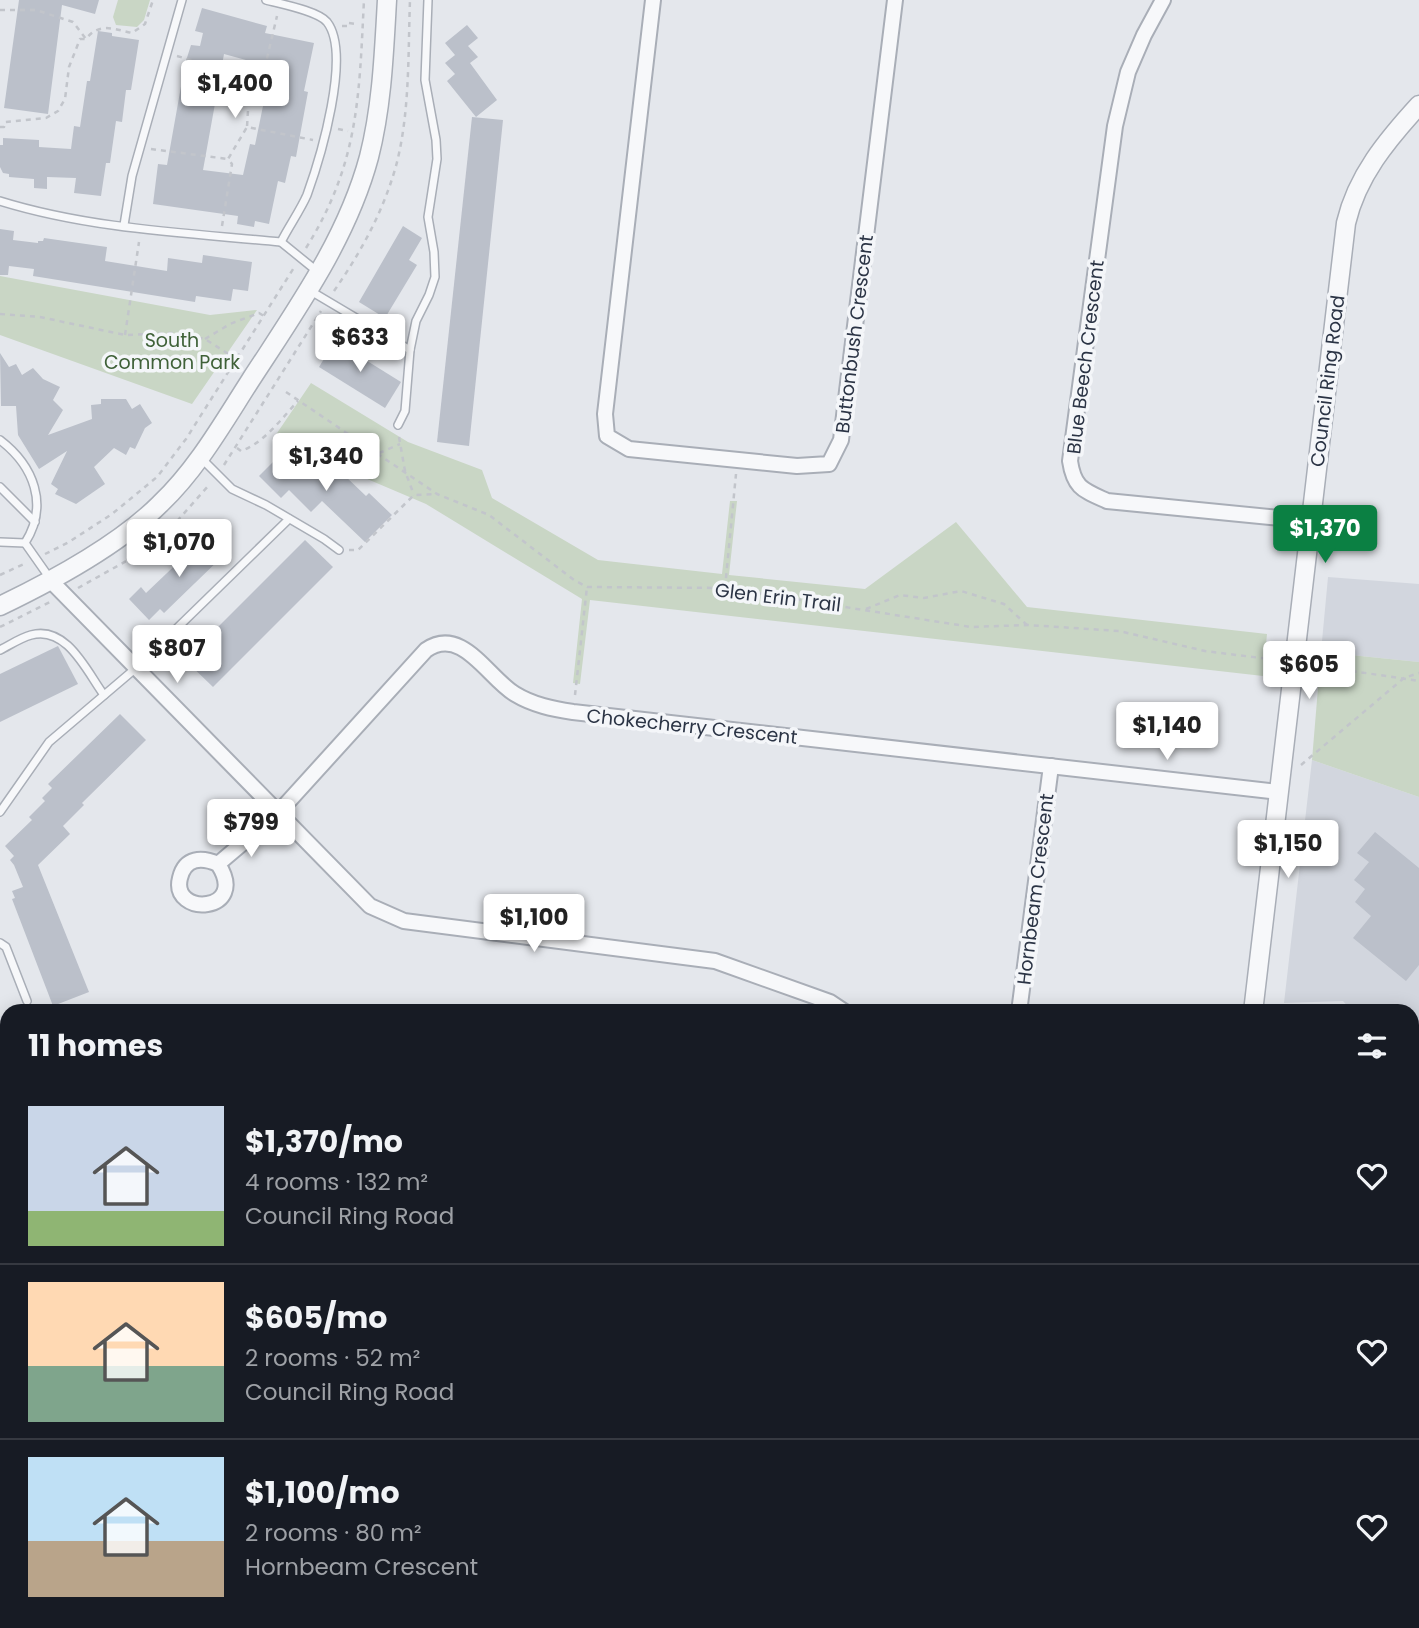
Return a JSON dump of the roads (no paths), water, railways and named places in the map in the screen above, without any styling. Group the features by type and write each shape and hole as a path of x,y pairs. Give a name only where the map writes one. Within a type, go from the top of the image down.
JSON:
{"street":[{"path":"0,606 51,581 130,529 159,506 200,457 309,290 339,236 356,198 369,156 383,71 387,0"},
{"name":"Buttonbush Crescent","path":"653,0 605,414 607,436 629,449 797,466 829,464 841,440 895,0"},
{"name":"Blue Beech Crescent","path":"1163,0 1128,72 1115,126 1070,461 1073,478 1085,491 1107,501 1311,522"},
{"name":"Council Ring Road","path":"1254,1004 1346,223 1351,201 1369,167 1392,135 1419,105"},
{"path":"51,581 370,906 404,921 715,961 833,1004"},
{"name":"Chokecherry Crescent","path":"218,864 278,813 426,650 436,643 456,643 514,694 545,707 573,712 1279,792"},
{"name":"Hornbeam Crescent","path":"1020,1004 1051,766"}],"lane":[{"path":"124,225 132,176 182,0"},
{"path":"266,0 313,13 326,20 336,54 334,90 324,143 306,197 281,242"},
{"path":"398,425 405,411 410,350 416,321 435,277 428,217 437,159 425,80 428,0"},
{"path":"0,201 38,213 281,242 318,272"},
{"path":"309,290 410,350"},
{"path":"0,440 13,450 33,482 38,507 34,528 25,542"},
{"path":"200,457 232,489 324,539 339,550"},
{"path":"0,487 35,522"},
{"path":"0,812 49,742 136,668 289,520"},
{"path":"0,542 25,542"},
{"path":"25,542 51,581"},
{"path":"0,650 31,635 55,636 67,644 104,695"},
{"path":"0,943 6,947 27,1001"}],"park label":[{"name":"South Common Park","path":"172,351"}]}
